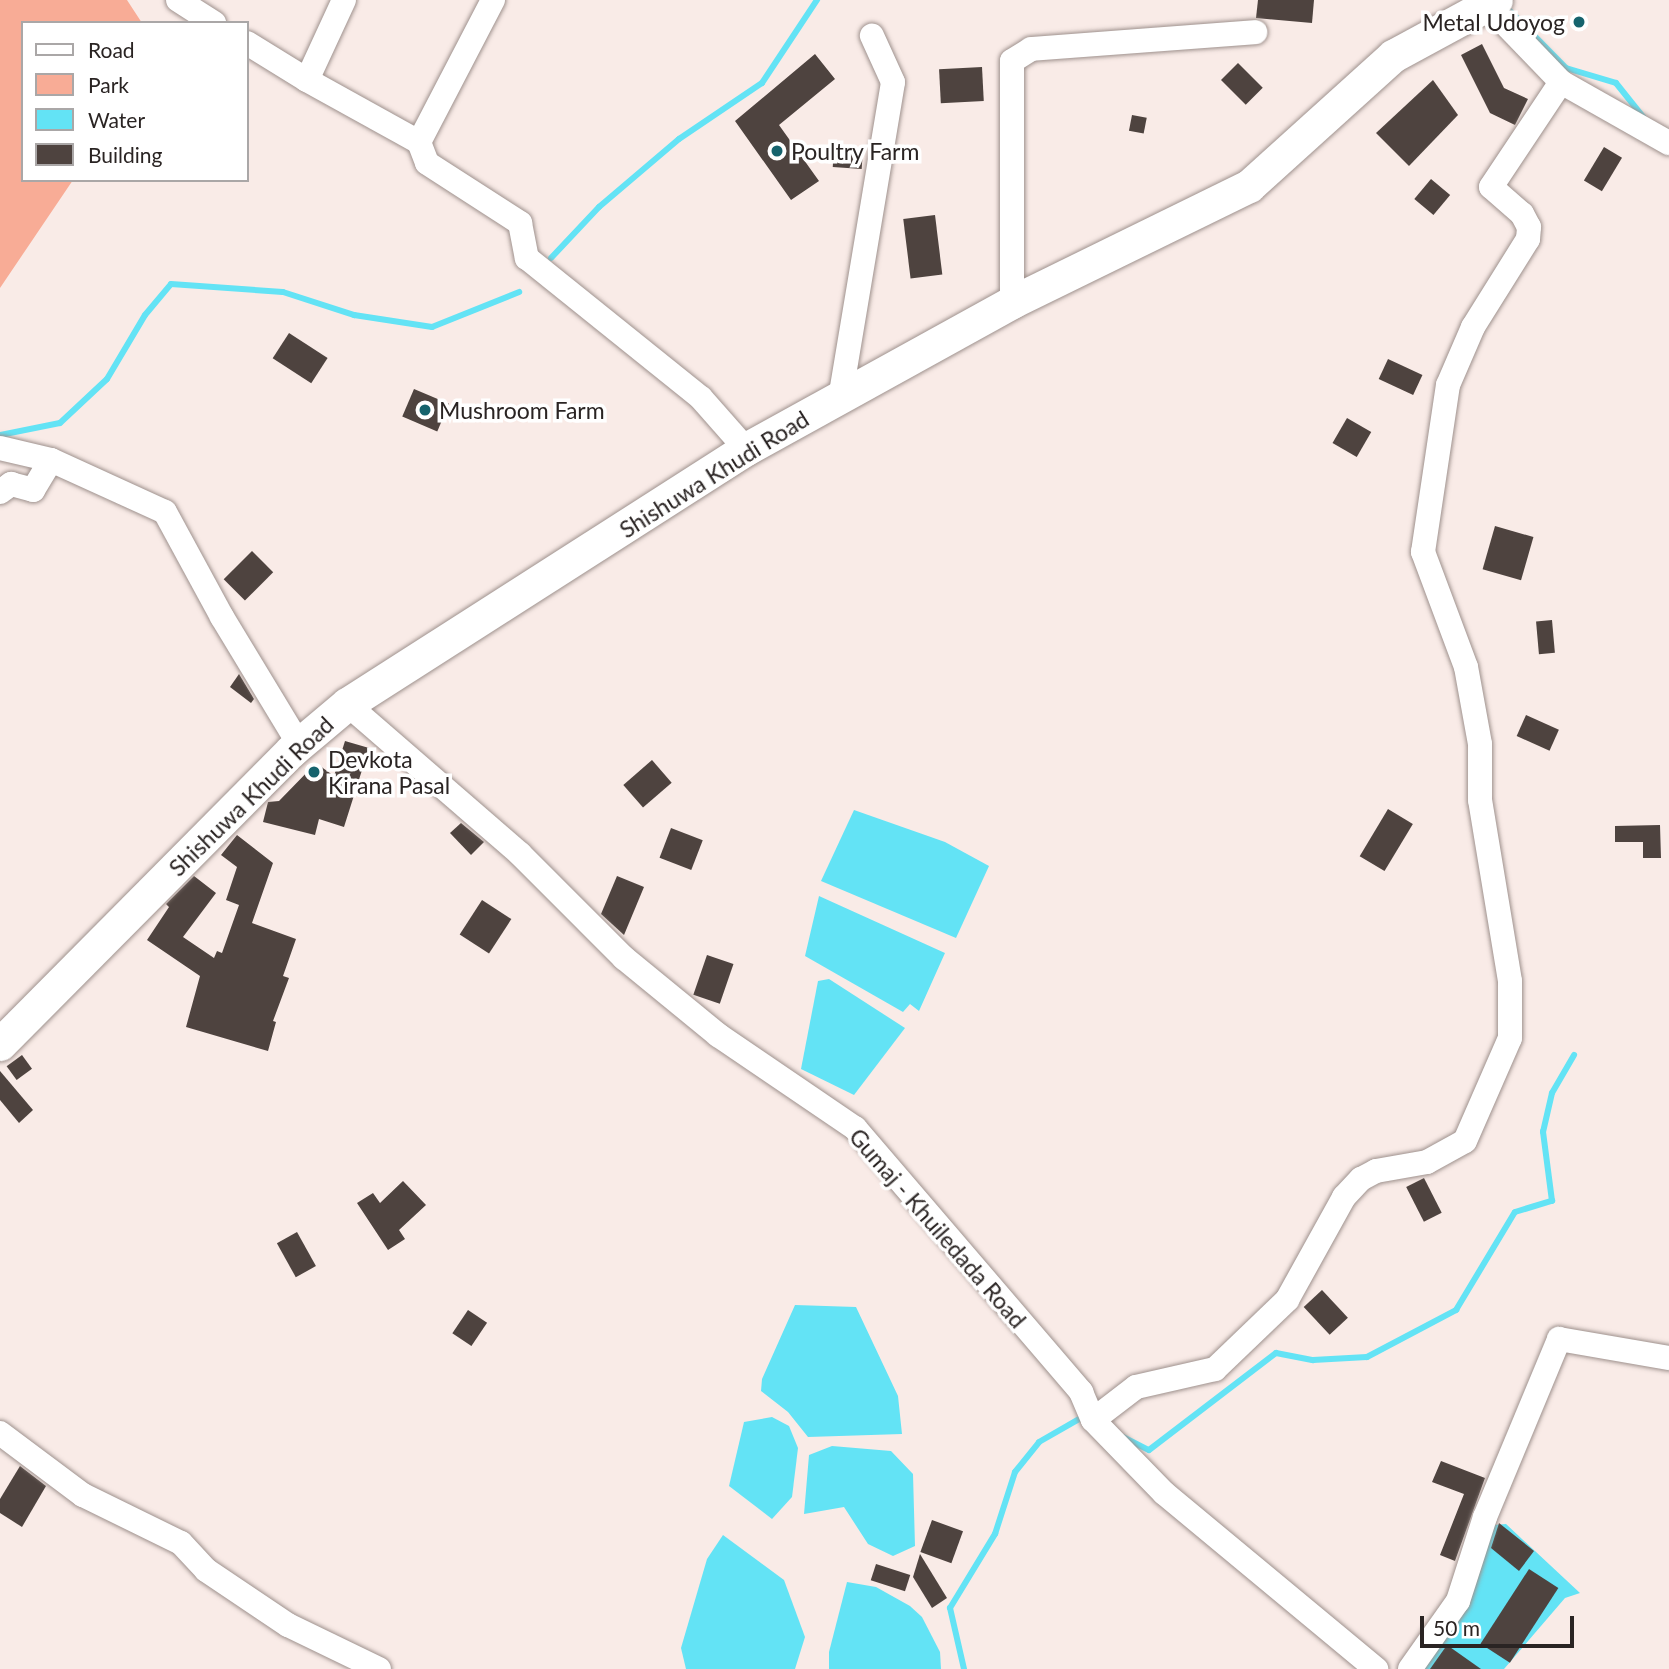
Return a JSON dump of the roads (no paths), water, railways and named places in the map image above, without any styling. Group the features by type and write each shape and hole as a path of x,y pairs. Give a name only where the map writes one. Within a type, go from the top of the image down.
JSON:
{"main road":[{"name":"Shishuwa Khudi Road","path":"0,1044 299,744 347,704 746,449 1012,302 1249,186 1393,56 1492,2"}],"street":[{"path":"307,80 345,0"},
{"path":"419,142 492,0"},
{"path":"1492,2 1561,82 1669,143"},
{"path":"190,3 212,21"},
{"path":"1012,302 1012,61 1031,49 1255,32"},
{"path":"840,399 893,82 872,36"},
{"path":"248,44 307,80 419,142 427,163 520,223 527,258 701,398 746,449"},
{"path":"1093,1420 1136,1387 1214,1368 1287,1300 1344,1197 1361,1180 1376,1171 1427,1162 1465,1141 1510,1038 1510,981 1480,800 1480,744 1466,667 1423,552 1448,384 1473,327 1528,239 1529,227 1522,214 1491,187 1561,82"},
{"path":"0,448 51,460 165,512 299,744"},
{"path":"0,492 11,484 33,490 51,460"},
{"name":"Gumaj - Khuiledada Road","path":"347,704 520,854 624,958 718,1035 855,1128 1081,1392 1093,1420 1164,1493 1376,1669"},
{"path":"1410,1669 1458,1601 1485,1517 1559,1339 1669,1358"},
{"path":"0,1433 83,1495 181,1543 206,1570 288,1625 379,1669"}],"water":[{"path":"854,810 945,842 989,866 956,938 821,881"},
{"path":"819,896 945,953 919,1011 910,1004 903,1012 805,956"},
{"path":"829,979 905,1028 854,1095 801,1069 818,981"},
{"path":"795,1305 856,1307 898,1396 902,1434 808,1437 788,1412 761,1391 762,1379"},
{"path":"772,1417 789,1426 798,1448 792,1497 772,1519 729,1486 744,1422"},
{"path":"832,1446 891,1451 913,1474 915,1546 893,1556 868,1544 844,1507 804,1514 809,1455"},
{"path":"1506,1524 1580,1593 1565,1598 1504,1669 1399,1669 1444,1623 1480,1526"},
{"path":"723,1535 784,1580 805,1637 795,1669 686,1669 681,1648 707,1559"},
{"path":"847,1582 876,1587 910,1606 922,1617 940,1652 941,1669 829,1669 829,1652"}],"waterway":[{"path":"551,258 599,207 679,139 762,83 817,0"},
{"path":"1510,11 1566,68 1616,83 1644,118"},
{"path":"0,435 60,423 107,379 145,315 171,284 283,292 354,315 432,327 519,292"},
{"path":"1123,1437 1149,1450 1276,1353 1313,1360 1367,1357 1456,1310 1515,1212 1552,1201 1543,1132 1552,1093 1574,1055"},
{"path":"964,1669 950,1608 995,1534 1015,1472 1039,1442 1079,1419"}],"place":[{"name":"Metal Udoyog","path":"1579,22"},
{"name":"Poultry Farm","path":"777,151"},
{"name":"Mushroom Farm","path":"425,410"},
{"name":"Devkota Kirana Pasal","path":"314,772"}]}
